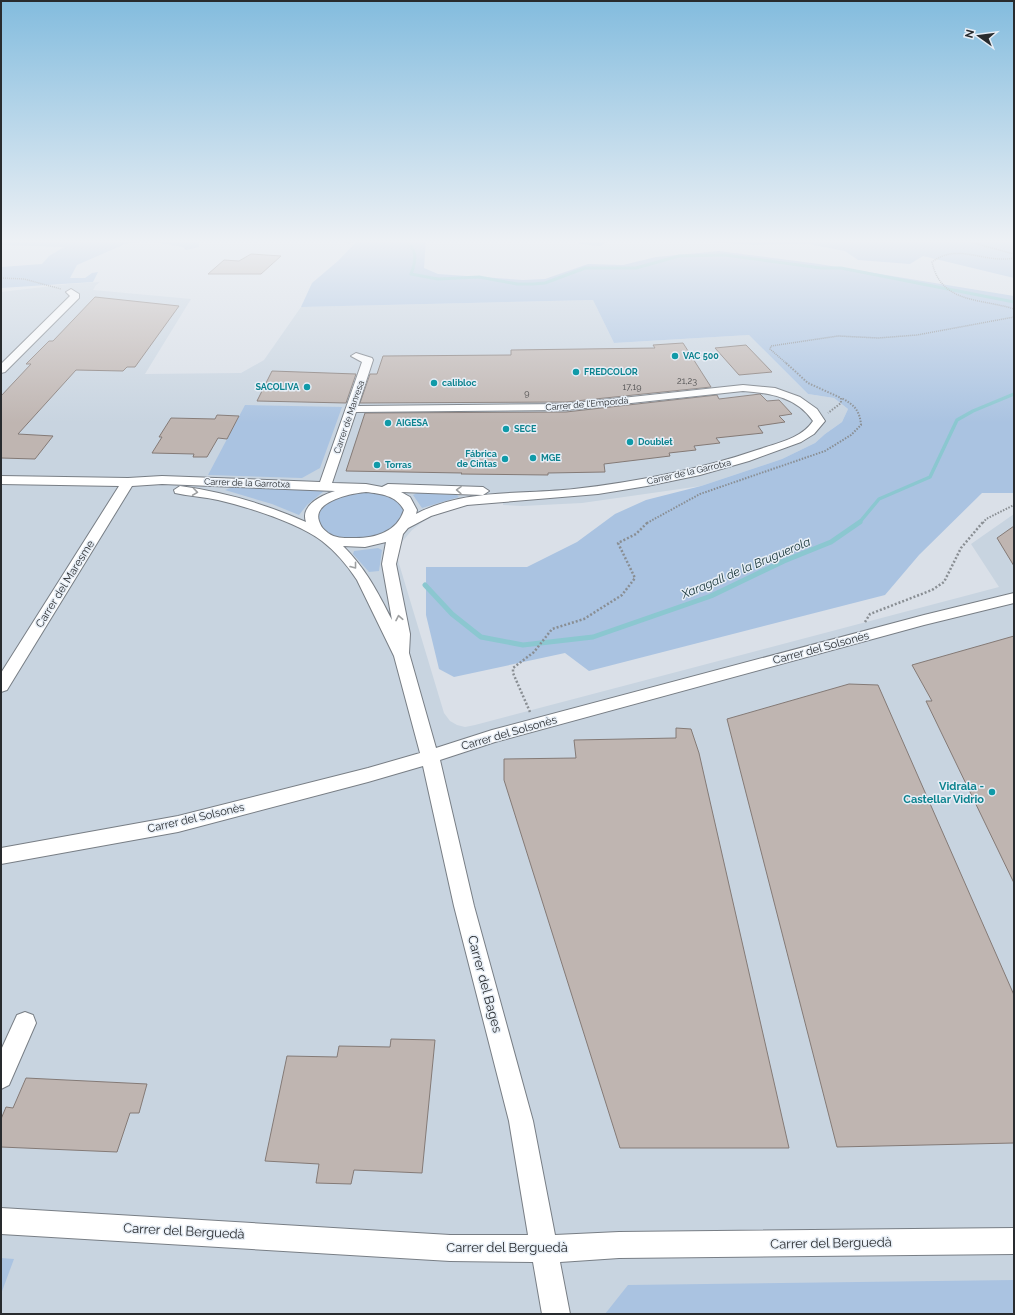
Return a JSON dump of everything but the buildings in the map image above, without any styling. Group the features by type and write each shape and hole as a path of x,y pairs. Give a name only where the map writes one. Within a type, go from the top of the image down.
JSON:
{"street":[{"path":"1,370 72,300"},
{"name":"Carrer de Manresa","path":"325,485 368,360 356,356"},
{"path":"1,358 14,358"},
{"name":"Carrer de l'Empordà","path":"351,409 566,407 743,388 766,390 788,396 817,416"},
{"name":"Carrer de la Garrotxa","path":"401,529 423,514 454,502 490,498 540,496 617,488 676,477 734,462 802,437 815,429 817,416"},
{"name":"Carrer de la Garrotxa","path":"1,480 128,482 162,480 491,491 540,496"},
{"name":"Carrer de la Garrotxa","path":"128,482 195,491 240,501 277,514 323,536"},
{"name":"Carrer del Maresme","path":"1,686 128,482"},
{"path":"372,488 396,494 407,502 410,510 410,517 401,529 380,540 362,543 337,542 323,536 314,526 312,519 314,511 320,503 340,492 372,488"},
{"name":"Carrer del Bages","path":"401,529 390,549 389,564 402,634 402,656"},
{"name":"Carrer del Bages","path":"323,536 354,564 364,579 402,656 437,783 464,906 522,1121 556,1314"},
{"name":"Carrer del Solsonès","path":"1,856 178,824 368,775 492,736 856,638 981,605 1014,598"},
{"path":"1,1076 25,1023"},
{"name":"Carrer del Berguedà","path":"1,1221 450,1248 544,1249 619,1245 1014,1241"}],"path":[{"path":"979,300 1003,304 1014,309"},
{"path":"523,714 530,712 513,673 513,668 534,652 552,629 584,619 622,595 635,578 618,543 636,534 650,520 700,494 825,451 851,435 861,425 860,413 854,404 804,380 770,349 771,346 838,336 878,338 917,335 1014,317"},
{"path":"817,416 841,403 841,398"},
{"path":"856,638 870,614 932,590 944,582 950,573 961,548 986,519 1014,505"}],"shaded area":[{"path":"1,300 190,300 145,374 241,373 264,360 301,307 593,300 614,343 749,335 808,394 834,398 848,409 842,422 815,443 782,459 701,486 582,503 522,506 503,505 503,503 474,504 441,512 425,520 412,530 401,543 397,557 444,713 450,721 465,727 999,587 971,544 1014,514 1014,1314 1,1314"},
{"path":"304,300 578,300 301,307"},
{"path":"593,300 1014,300 1014,493 982,493 919,555 885,595 589,671 565,653 454,677 439,669 426,615 426,567 527,567 577,542 615,514 646,500 701,486 782,459 815,443 842,422 848,409 834,398 808,394 749,335 614,343"},
{"path":"245,405 342,407 320,468 302,478 208,475"},
{"path":"233,487 324,491 307,505 299,515 272,504 225,490"},
{"path":"358,490 391,494 404,507 401,519 392,529 379,536 363,539 347,539 333,535 322,528 318,515 319,510 323,505 327,501 336,497"},
{"path":"417,493 457,495 459,497 422,508 413,495"},
{"path":"378,548 382,550 379,571 369,572 353,554 354,551"},
{"path":"1,1258 14,1259 1,1294"},
{"path":"1014,1280 1014,1314 605,1314 628,1285"}],"waterway":[{"path":"1006,300 1014,302"},
{"name":"Xaragall de la Bruguerola","path":"860,522 879,499 930,477 957,420 973,411 1014,394"},
{"name":"Xaragall de la Bruguerola","path":"425,585 452,614 481,637 523,645 593,637 711,596 784,561 831,542 860,522"}],"place":[{"name":"VAC 500","path":"675,356"},
{"name":"FREDCOLOR","path":"576,372"},
{"name":"calibloc","path":"434,383"},
{"name":"SACOLIVA","path":"307,387"},
{"name":"AIGESA","path":"388,423"},
{"name":"SECE","path":"506,429"},
{"name":"Doublet","path":"630,442"},
{"name":"MGE","path":"533,458"},
{"name":"Fábrica de Cintas","path":"505,459"},
{"name":"Torras","path":"377,465"},
{"name":"Vidrala - Castellar Vidrio","path":"992,792"}]}
